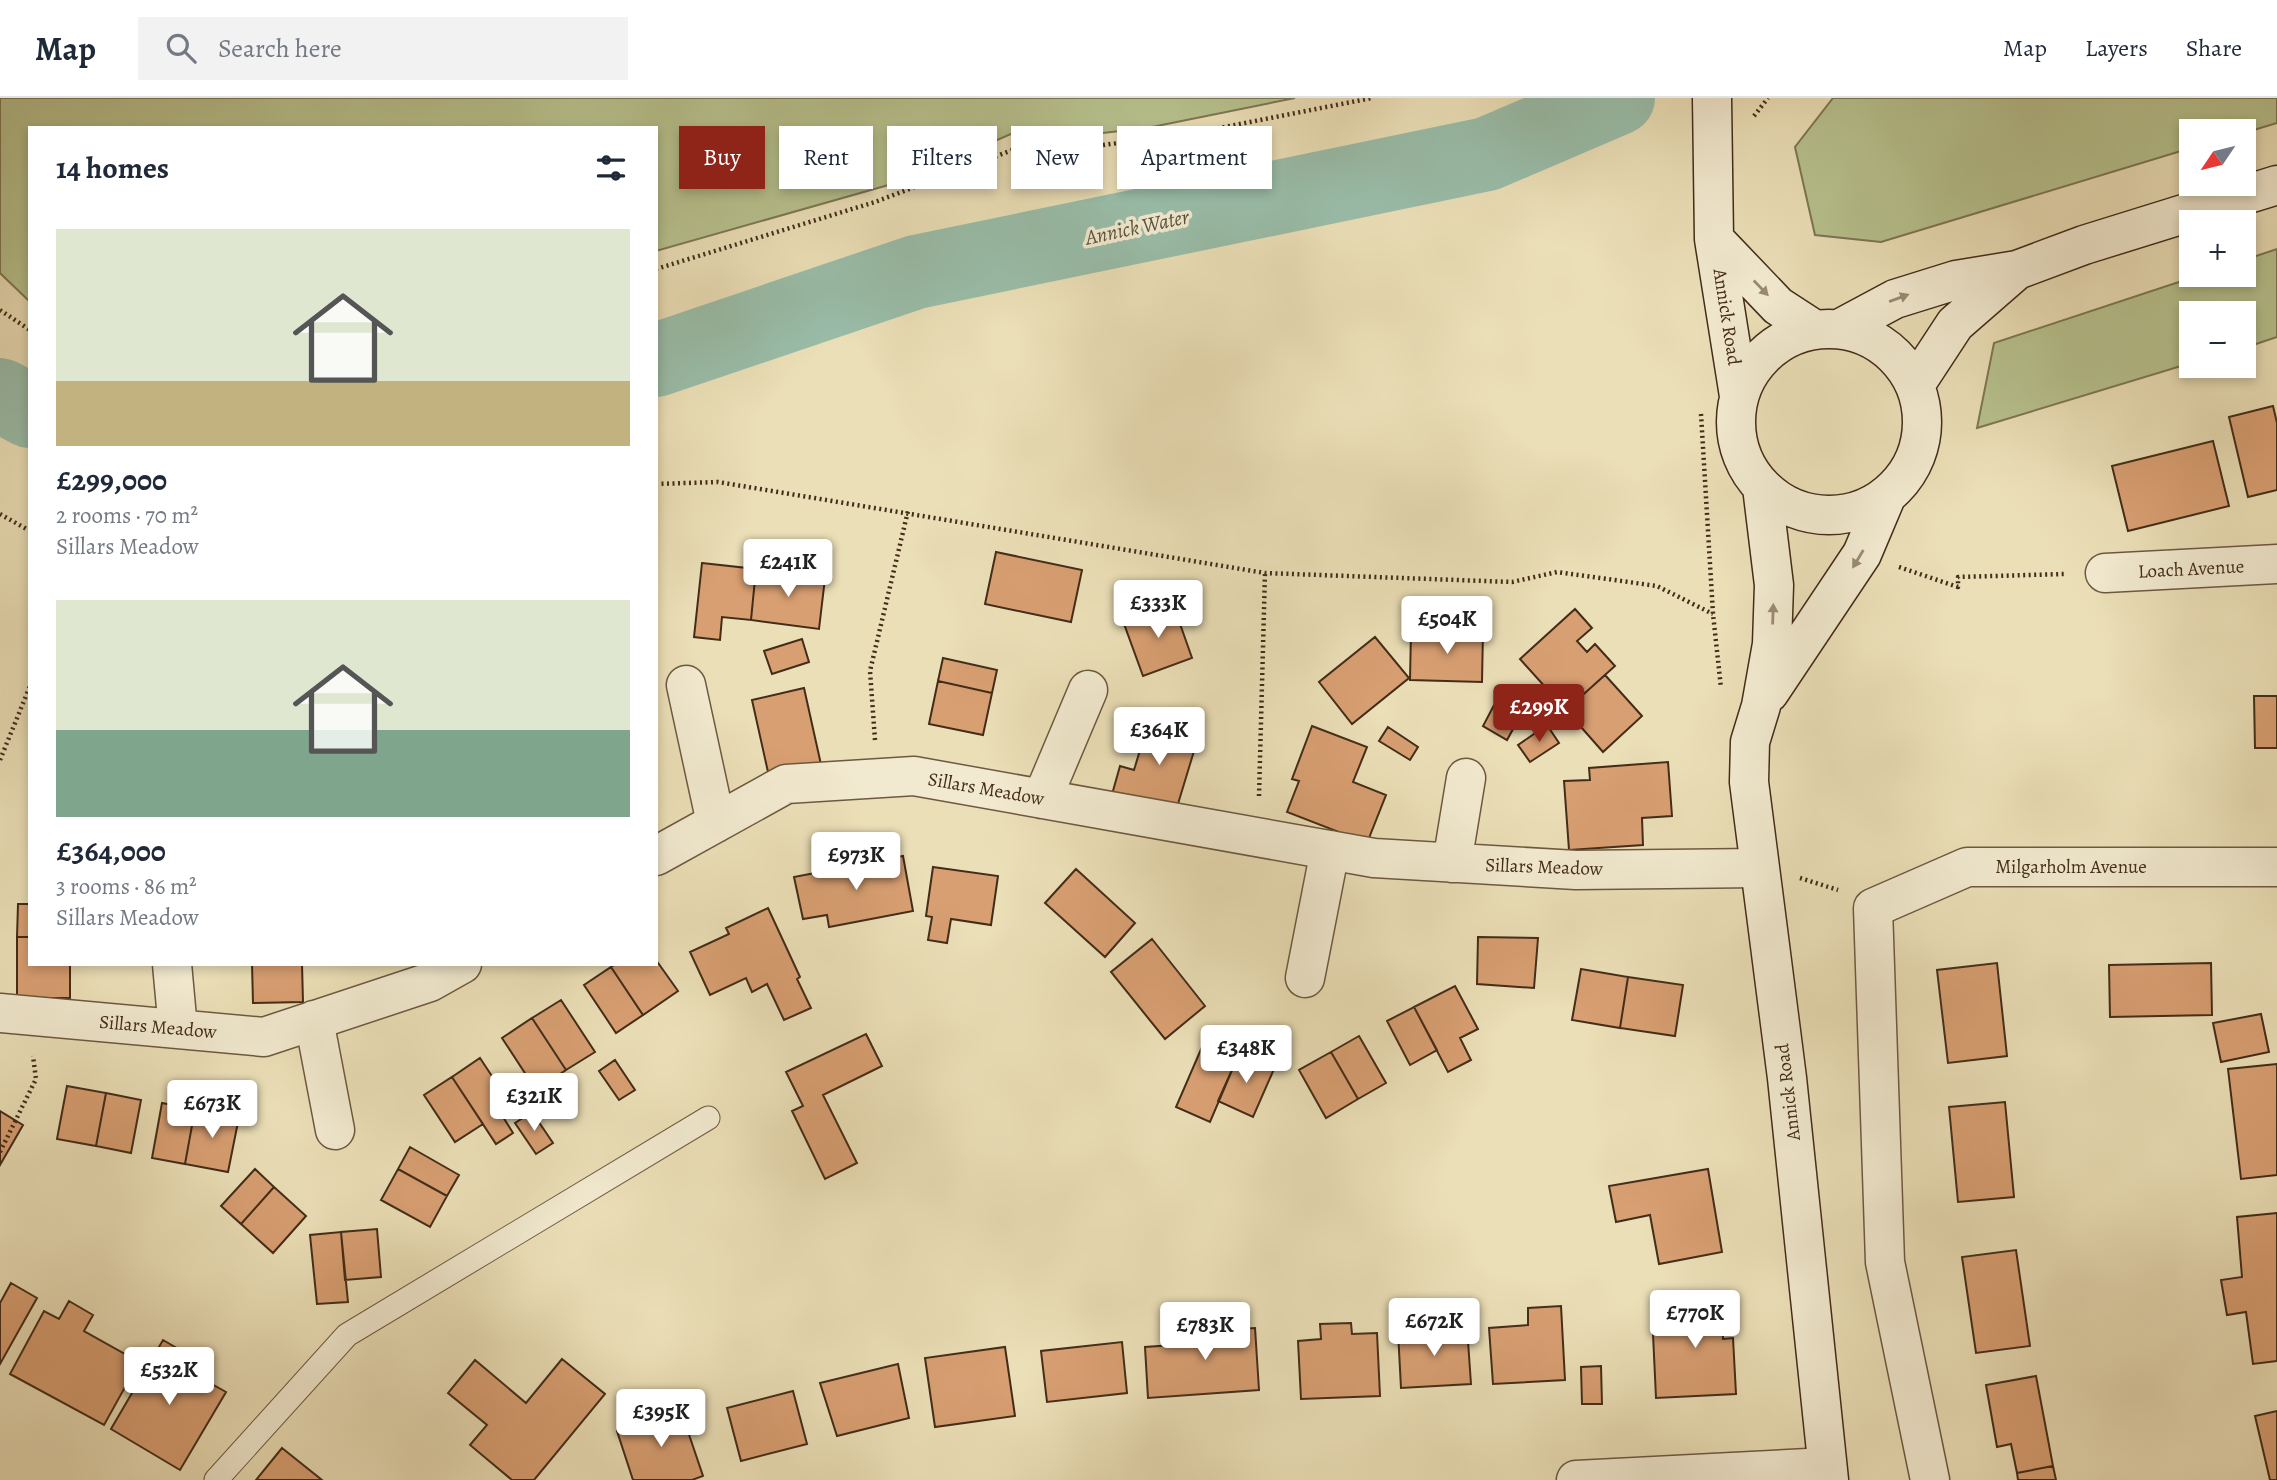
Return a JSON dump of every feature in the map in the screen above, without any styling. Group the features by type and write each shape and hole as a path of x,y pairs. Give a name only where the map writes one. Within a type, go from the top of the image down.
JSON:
{"street":[{"name":"Annick Road","path":"1712,98 1714,239 1739,396"},
{"path":"1827,329 1879,343 1900,360 1915,385 1923,414 1920,446 1908,473 1886,497 1864,510 1833,516 1796,510 1762,487 1748,468 1737,437 1739,396 1758,362 1784,340 1827,329 1895,299 1956,280 2017,270 2084,245 2277,185"},
{"name":"Annick Road","path":"1714,239 1778,306 1827,329"},
{"path":"1915,385 1955,324 2017,270"},
{"name":"Annick Road","path":"1762,487 1774,585 1772,644 1761,706 1750,742 1749,782 1787,1078 1828,1474"},
{"name":"Annick Road","path":"1761,706 1862,554 1886,497"},
{"name":"Loach Avenue","path":"2105,573 2277,564"},
{"path":"686,685 716,823"},
{"path":"1042,799 1088,690"},
{"name":"Sillars Meadow","path":"658,855 786,784 914,776 1374,858 1576,870 1759,867"},
{"path":"1452,863 1466,778"},
{"path":"1305,978 1330,850"},
{"name":"Milgarholm Avenue","path":"1873,908 1967,867 2277,867"},
{"path":"1873,908 1885,1262 1930,1480"},
{"path":"172,966 178,1029"},
{"name":"Sillars Meadow","path":"14,1014 264,1037 430,982 458,966"},
{"path":"314,1020 335,1130"},
{"path":"1576,1480 1744,1472 1828,1474"}],"lane":[{"path":"216,1480 347,1335 708,1118"}],"path":[{"path":"658,268 875,202 1023,146 1081,148 1181,135 1372,98"},
{"path":"0,310 28,329"},
{"path":"1700,400 1713,614 1721,691"},
{"path":"658,484 718,482 908,511 1265,573 1512,582 1557,572 1657,586 1713,614"},
{"path":"877,778 870,671 908,511"},
{"path":"0,514 28,530"},
{"path":"1862,554 1958,587 1958,576 2105,573"},
{"path":"1258,837 1265,573"},
{"path":"0,760 28,691"},
{"path":"1759,867 1831,886 1873,908"},
{"path":"0,1152 36,1079 14,1014"}],"green space":[{"path":"0,98 1295,98 1157,126 1117,126 1117,131 1103,133 1103,126 1011,126 1011,134 997,140 997,126 887,126 887,185 658,250 658,126 28,126 28,300 0,273"},
{"path":"1833,98 2277,98 2277,123 2256,129 2256,119 2179,119 2179,152 1881,242 1815,235 1795,147"},
{"path":"2277,249 2277,337 2256,344 2256,301 2179,301 2179,367 1977,428 1994,343 2179,282 2179,287 2256,287 2256,256"}],"building":[{"path":"2273,406 2277,423 2277,490 2248,497 2229,417"},
{"path":"2213,441 2229,506 2128,531 2112,466"},
{"path":"996,552 1082,570 1071,622 985,604"},
{"path":"702,563 756,569 751,620 722,617 720,640 694,637"},
{"path":"756,569 825,578 819,629 751,620"},
{"path":"1173,604 1192,658 1143,676 1123,621"},
{"path":"1575,609 1592,628 1577,641 1587,652 1595,644 1615,666 1566,710 1520,659"},
{"path":"1411,631 1483,631 1482,682 1410,680"},
{"path":"1375,637 1409,678 1352,724 1319,682"},
{"path":"802,639 809,662 772,674 764,651"},
{"path":"943,658 997,670 992,693 938,681"},
{"path":"1605,675 1642,716 1603,752 1566,710"},
{"path":"938,681 992,693 983,735 929,724"},
{"path":"804,688 822,769 770,781 752,700"},
{"path":"1503,688 1528,702 1507,740 1483,726"},
{"path":"2254,696 2277,696 2277,748 2255,748"},
{"path":"1151,714 1201,728 1174,817 1111,798 1120,766 1134,770"},
{"path":"1547,725 1559,743 1530,762 1518,745"},
{"path":"1312,726 1367,747 1353,782 1386,795 1367,843 1287,812 1299,781 1292,779"},
{"path":"1388,727 1418,747 1410,760 1379,741"},
{"path":"1668,762 1672,816 1642,818 1643,845 1569,850 1564,781 1590,780 1589,768"},
{"path":"903,856 913,911 829,927 827,915 803,919 794,877"},
{"path":"933,867 998,876 991,925 951,919 947,943 928,940 932,917 926,916"},
{"path":"1076,869 1135,923 1105,957 1045,903"},
{"path":"18,904 28,904 28,937 17,937"},
{"path":"768,908 800,977 797,979 811,1008 784,1020 767,984 752,992 746,978 710,995 690,952 729,934 726,928"},
{"path":"17,937 28,937 28,966 70,966 70,998 17,998"},
{"path":"1478,937 1538,938 1534,988 1477,984"},
{"path":"1152,939 1205,1006 1165,1039 1111,972"},
{"path":"658,963 678,991 643,1015 611,967 658,966"},
{"path":"1997,963 2007,1056 1948,1063 1937,970"},
{"path":"2211,963 2212,1015 2110,1017 2109,965"},
{"path":"252,966 302,966 303,1002 253,1003"},
{"path":"611,967 643,1015 616,1033 584,985"},
{"path":"1581,969 1628,977 1620,1028 1572,1020"},
{"path":"1628,977 1683,985 1675,1036 1620,1028"},
{"path":"1455,986 1478,1029 1460,1038 1471,1060 1448,1072 1414,1007"},
{"path":"561,1000 595,1052 566,1070 532,1018"},
{"path":"1414,1007 1437,1050 1410,1065 1387,1021"},
{"path":"2261,1014 2269,1052 2221,1062 2213,1023"},
{"path":"532,1018 566,1070 536,1090 502,1038"},
{"path":"866,1034 882,1066 823,1095 857,1163 825,1179 792,1111 803,1106 786,1072"},
{"path":"1359,1036 1386,1083 1358,1099 1331,1052"},
{"path":"1205,1040 1239,1054 1210,1122 1176,1107"},
{"path":"1331,1052 1358,1099 1326,1118 1299,1070"},
{"path":"1239,1054 1274,1069 1253,1117 1218,1101"},
{"path":"480,1058 511,1105 500,1112 513,1133 496,1144 452,1077"},
{"path":"615,1060 635,1090 619,1100 599,1071"},
{"path":"2277,1064 2277,1175 2241,1179 2228,1069"},
{"path":"452,1077 483,1124 455,1142 424,1095"},
{"path":"67,1086 106,1093 96,1146 57,1139"},
{"path":"106,1093 141,1100 131,1153 96,1146"},
{"path":"2005,1102 2014,1197 1958,1202 1949,1107"},
{"path":"162,1103 195,1109 185,1164 152,1158"},
{"path":"195,1109 239,1117 228,1172 185,1164"},
{"path":"0,1111 23,1125 0,1165"},
{"path":"532,1112 553,1143 536,1154 515,1123"},
{"path":"410,1147 459,1175 447,1196 398,1169"},
{"path":"255,1169 274,1187 241,1224 221,1206"},
{"path":"398,1169 447,1196 430,1227 381,1200"},
{"path":"1708,1169 1722,1252 1659,1264 1650,1215 1616,1222 1609,1186"},
{"path":"274,1187 306,1216 273,1253 241,1224"},
{"path":"2277,1213 2277,1361 2253,1364 2246,1312 2227,1315 2221,1280 2242,1277 2237,1217"},
{"path":"377,1229 381,1277 345,1280 341,1232"},
{"path":"341,1232 348,1302 317,1304 310,1235"},
{"path":"2016,1250 2030,1346 1976,1353 1962,1257"},
{"path":"11,1283 37,1298 0,1364 0,1303"},
{"path":"1721,1293 1723,1339 1733,1338 1736,1394 1656,1398 1653,1334 1672,1333 1670,1295"},
{"path":"69,1301 93,1315 84,1331 139,1362 104,1425 10,1374 44,1311 59,1319"},
{"path":"1561,1306 1565,1380 1493,1384 1489,1328 1528,1325 1528,1308"},
{"path":"1238,1320 1239,1329 1255,1328 1259,1390 1148,1398 1145,1347 1188,1344 1186,1323"},
{"path":"1351,1323 1352,1334 1377,1333 1380,1396 1301,1399 1298,1341 1321,1339 1320,1324"},
{"path":"1467,1327 1471,1384 1401,1388 1398,1331"},
{"path":"163,1340 194,1358 187,1370 226,1392 180,1470 111,1429"},
{"path":"1122,1342 1127,1393 1047,1402 1041,1351"},
{"path":"1005,1347 1015,1416 935,1427 925,1358"},
{"path":"562,1359 605,1394 534,1480 512,1480 470,1445 487,1425 448,1393 475,1360 526,1403"},
{"path":"898,1364 909,1418 837,1436 820,1383"},
{"path":"1601,1366 1602,1404 1582,1404 1581,1367"},
{"path":"2036,1376 2053,1466 2017,1473 2011,1444 1997,1447 1986,1385"},
{"path":"793,1391 807,1444 741,1461 727,1408"},
{"path":"680,1408 703,1476 692,1480 633,1480 617,1431"},
{"path":"2277,1411 2277,1480 2270,1480 2255,1416"},
{"path":"282,1448 322,1480 256,1480"},
{"path":"2053,1466 2056,1480 2018,1480 2017,1473"}],"waterway":[{"name":"Annick Water","path":"658,359 916,272 1487,154 1618,98"},
{"name":"Annick Water","path":"0,395 28,410"}]}
